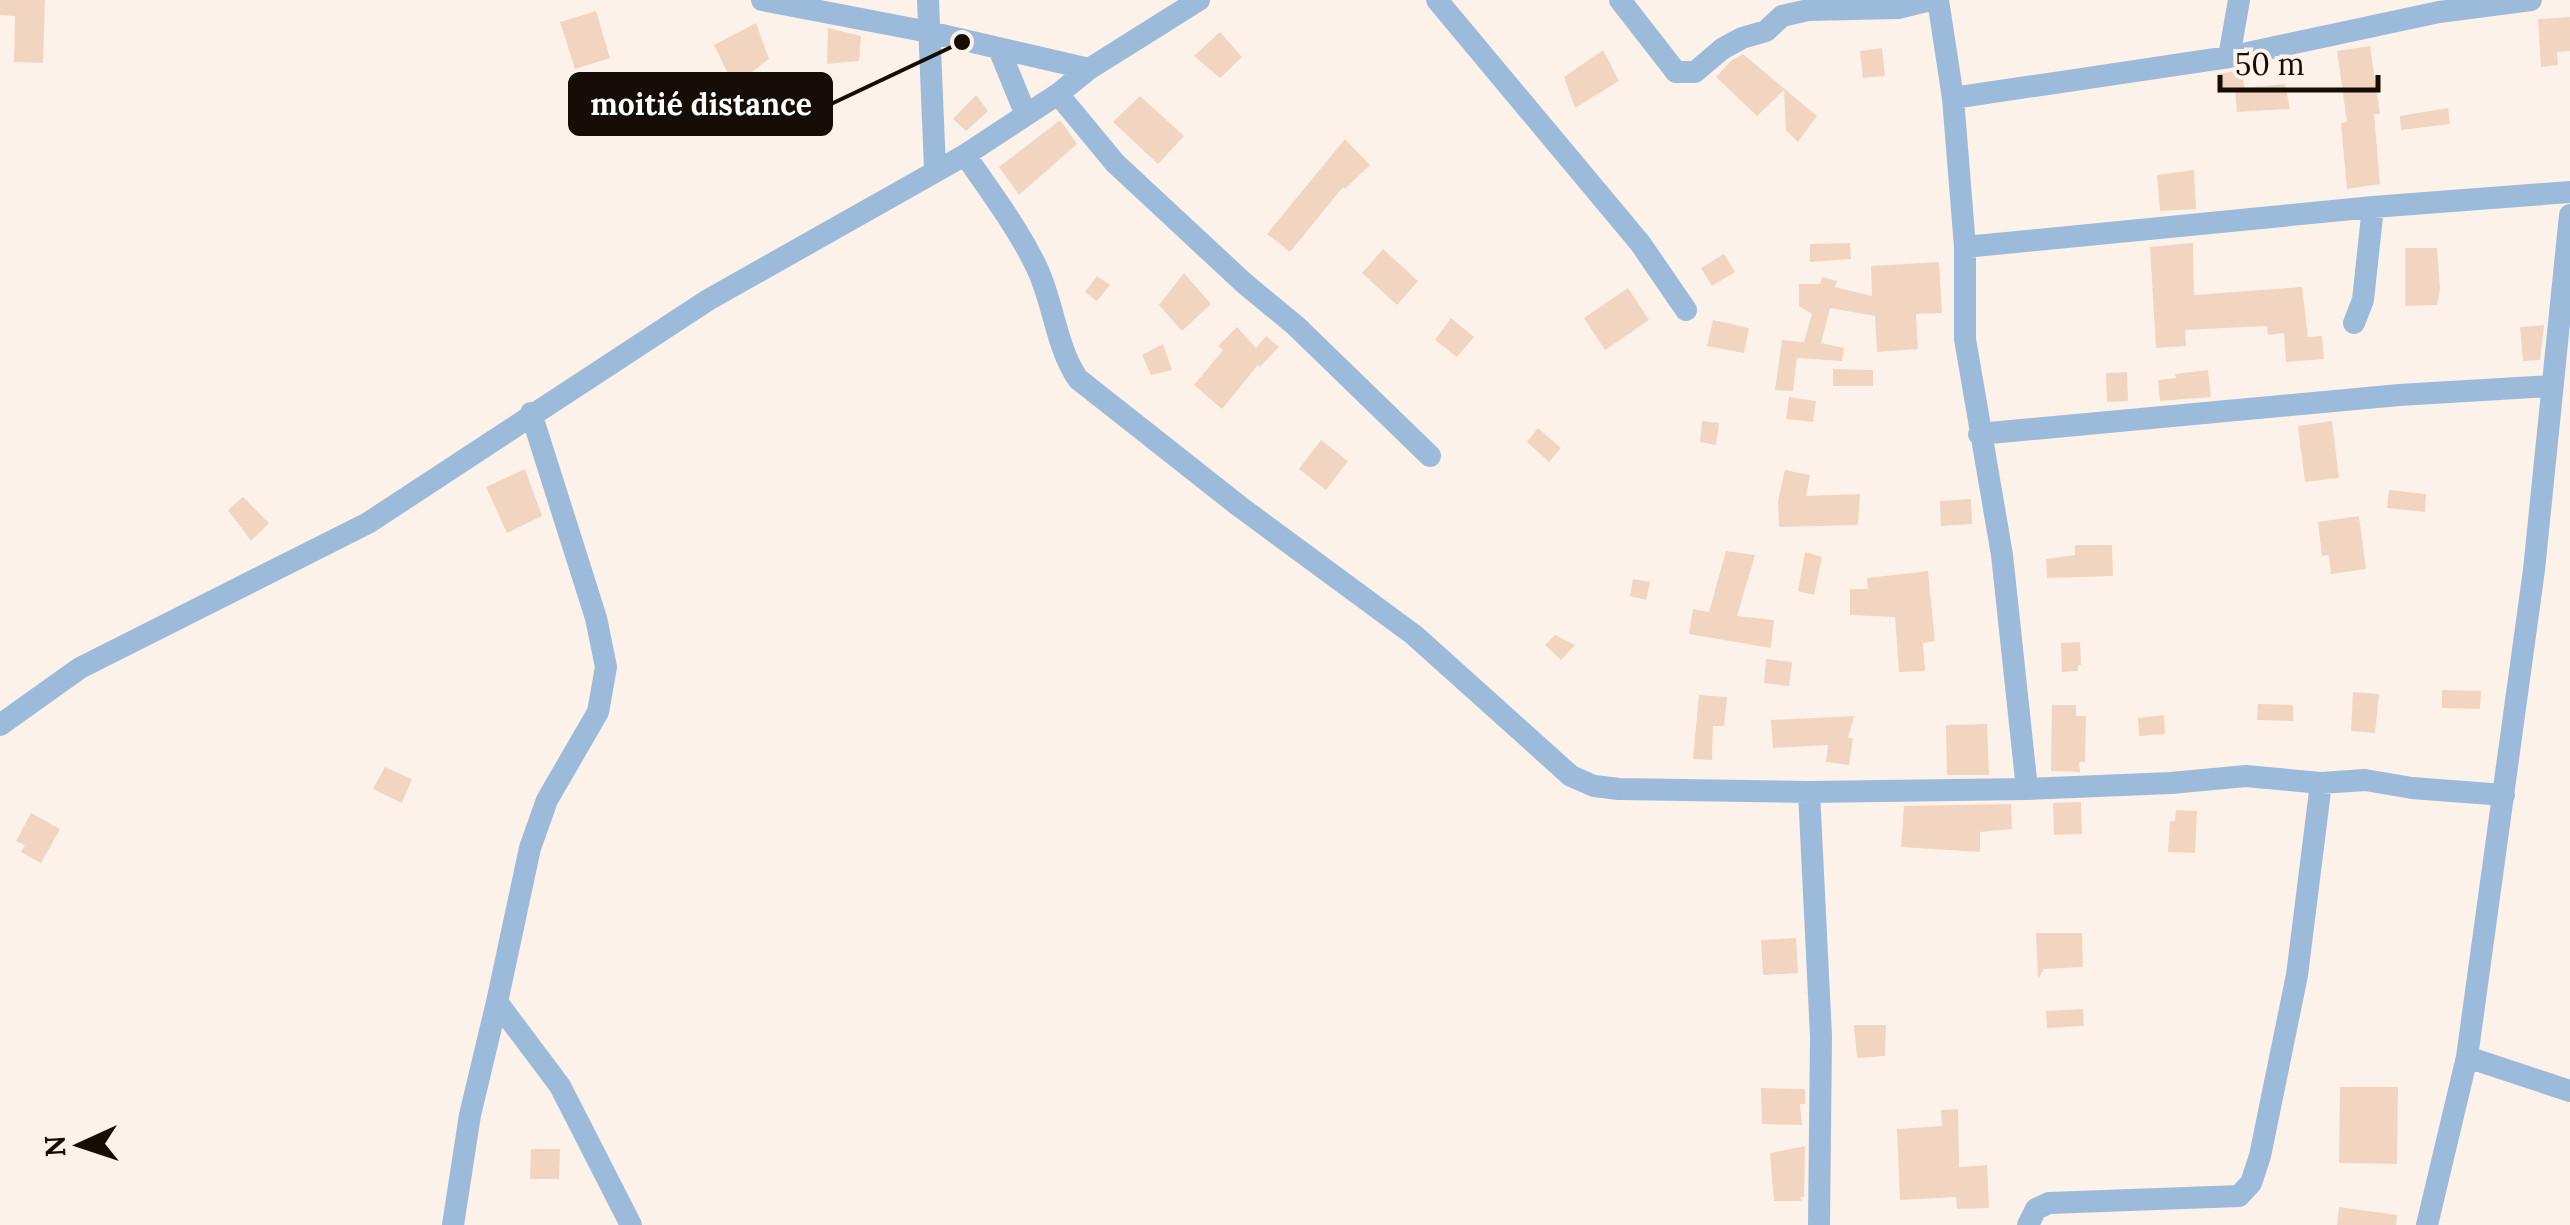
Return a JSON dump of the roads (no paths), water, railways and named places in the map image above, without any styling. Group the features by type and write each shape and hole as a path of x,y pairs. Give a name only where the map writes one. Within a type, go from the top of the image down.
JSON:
{"street":[{"path":"762,0 1089,69"},
{"path":"928,0 935,169"},
{"path":"3,719 80,668 368,524 708,300 965,154 1198,0"},
{"path":"1437,0 1640,243 1686,310"},
{"path":"1620,0 1676,72 1684,74 1695,72 1742,38 1766,31 1782,16 1808,10 1898,8 1934,0 1953,98 1965,247 1964,339 2002,555 2027,789"},
{"path":"2229,57 2238,0"},
{"path":"1953,98 2229,57 2440,6 2531,0"},
{"path":"1000,49 1026,114"},
{"path":"1058,94 1116,164 1229,270 1296,326 1430,456"},
{"path":"965,154 1038,270 1067,363 1078,379 1239,506 1414,635 1571,776 1594,786 1810,792 2027,789 2246,776 2321,783 2365,780 2504,795"},
{"path":"1965,247 2570,192"},
{"path":"2354,323 2363,300 2374,207"},
{"path":"2427,1225 2467,1057 2534,570 2570,214"},
{"path":"1979,434 2399,394 2551,386"},
{"path":"453,1225 470,1115 530,848 547,800 598,712 606,668 596,618 531,414"},
{"path":"2028,1225 2036,1209 2049,1203 2239,1196 2250,1183 2260,1156 2297,976 2321,783"},
{"path":"1810,792 1822,1036 1820,1225"},
{"path":"496,1002 560,1086 631,1225"},
{"path":"2467,1057 2570,1090"}],"place":[{"name":"moitié distance","path":"962,42"}]}
